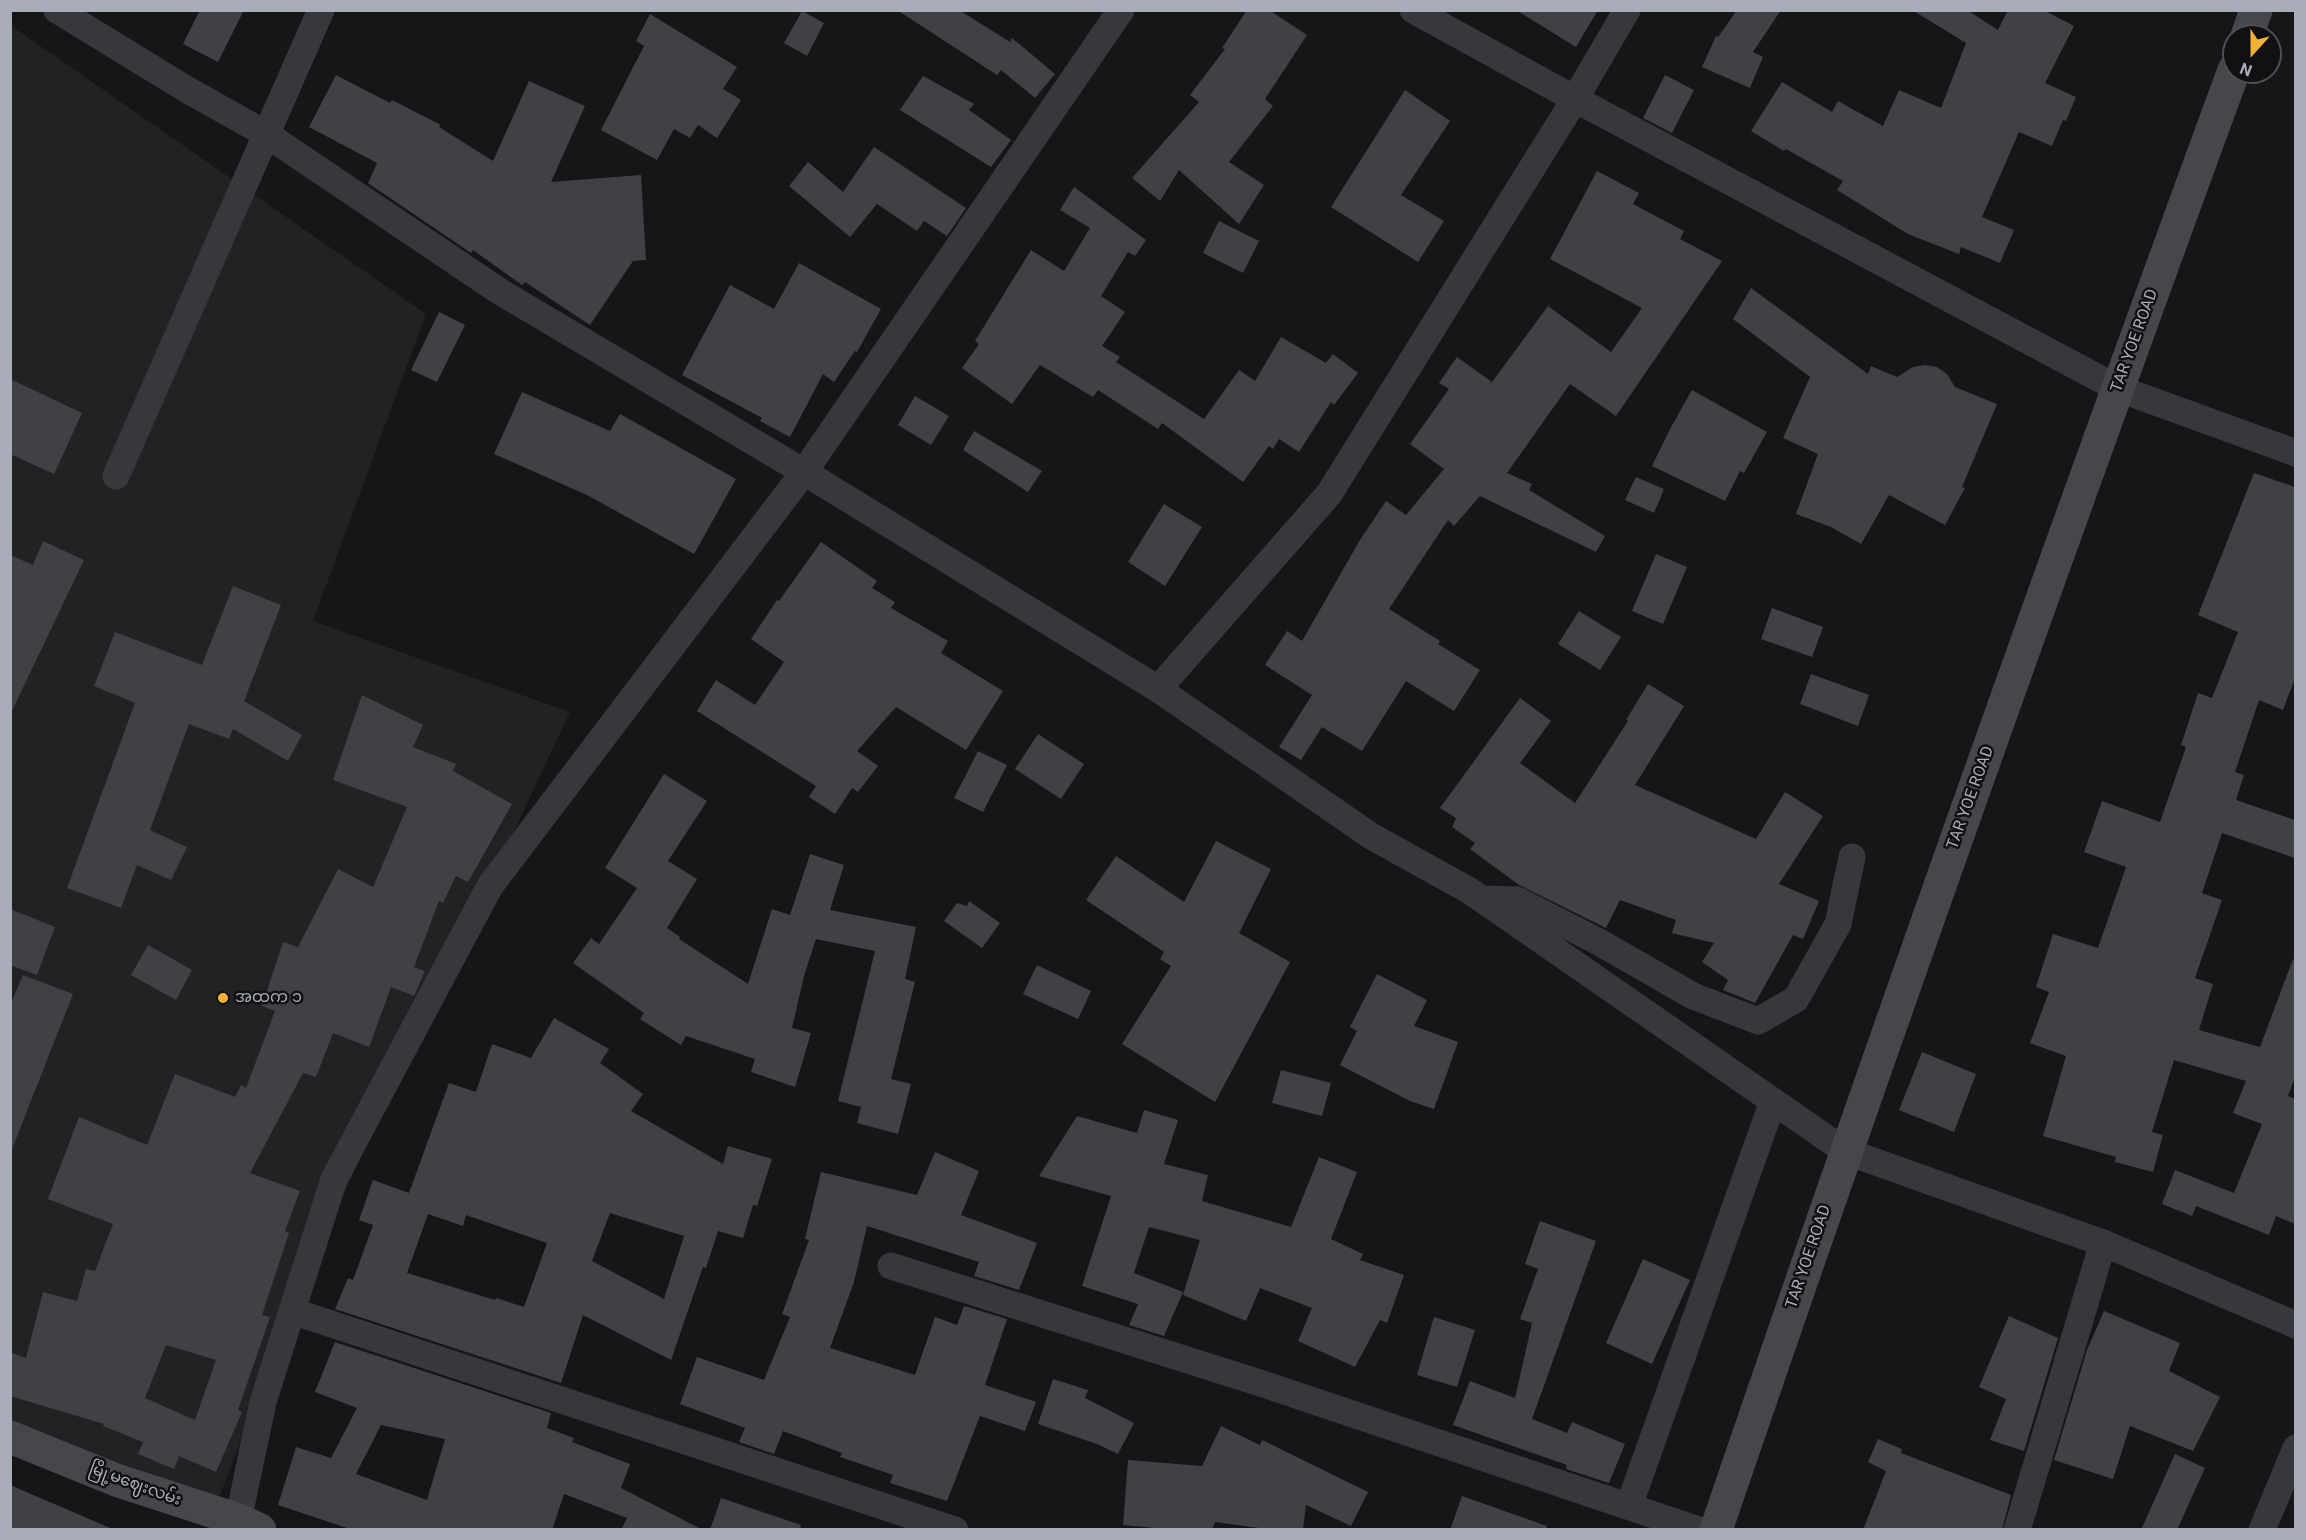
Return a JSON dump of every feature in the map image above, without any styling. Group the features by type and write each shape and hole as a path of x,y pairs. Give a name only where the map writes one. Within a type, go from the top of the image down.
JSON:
{"main road":[{"name":"TAR YOE ROAD","path":"1716,1530 1845,1151 2117,388 2229,84"},
{"name":"မြို့မဈေးလမ်း","path":"10,1437 116,1480 245,1526"}],"street":[{"path":"57,10 186,89 266,134 499,291 804,472 1158,689 1371,836 1481,899 1845,1151 2103,1244 2295,1325"},
{"path":"116,476 321,10"},
{"path":"245,1526 263,1402 334,1179 490,886 804,472 1121,10"},
{"path":"1413,10 2117,388 2295,453"},
{"path":"1158,689 1329,494 1575,99 1627,10"},
{"path":"1481,899 1517,900 1599,942 1693,996 1758,1021 1796,999 1838,924 1852,857"},
{"path":"1629,1506 1773,1101"},
{"path":"2017,1530 2103,1244"},
{"path":"891,1266 1260,1383 1699,1530"},
{"path":"292,1311 955,1530"},
{"path":"2262,1530 2295,1448"}],"shaded area":[{"name":"အထက ၁","path":"10,25 426,314 313,621 570,712 302,1283 216,1505 11,1431"}],"building":[{"path":"200,10 244,10 218,62 183,44"},
{"path":"897,10 959,10 1010,42 1012,38 1055,74 1035,98 1001,70 997,75"},
{"path":"1247,10 1269,10 1307,35 1265,99 1273,106 1229,162 1264,185 1239,224 1179,170 1160,201 1132,178 1199,102 1190,95 1225,49 1222,48"},
{"path":"1516,10 1598,10 1576,47"},
{"path":"1737,10 1781,10 1753,52 1763,57 1750,88 1702,67 1716,36 1718,37"},
{"path":"1912,10 1967,10 1998,30 2008,10 2043,10 2074,26 2045,83 2076,97 2066,121 2063,120 2052,146 2019,132 1982,217 2014,230 2000,263 1961,247 1959,254 1908,234 1837,190 1843,181 1786,149 1784,151 1751,131 1782,82 1832,112 1838,101 1883,126 1899,90 1941,108 1966,43"},
{"path":"802,11 824,23 807,56 784,43"},
{"path":"650,14 737,67 723,89 741,100 717,138 698,125 690,138 674,129 657,160 601,130 644,46 636,41"},
{"path":"336,75 390,103 392,100 441,125 439,127 493,161 529,81 585,106 551,182 641,175 646,260 633,261 590,325 525,282 522,285 473,250 471,253 368,183 377,163 309,127"},
{"path":"1665,75 1694,90 1672,133 1643,118"},
{"path":"923,76 974,104 969,110 1011,140 991,167 900,110"},
{"path":"1405,90 1450,121 1401,195 1444,221 1418,262 1331,207"},
{"path":"874,147 966,208 947,236 924,221 917,231 877,204 850,237 789,186 808,162 843,192"},
{"path":"1597,171 1639,193 1633,204 1684,231 1680,239 1722,261 1616,416 1570,384 1507,473 1532,484 1529,490 1605,536 1596,552 1480,496 1454,526 1448,520 1389,609 1440,641 1438,644 1480,670 1454,711 1406,681 1362,751 1322,727 1301,760 1279,747 1312,695 1265,665 1287,631 1302,641 1360,540 1386,501 1406,515 1444,469 1410,444 1449,389 1439,383 1457,357 1492,382 1548,306 1611,352 1642,308 1550,259"},
{"path":"1074,187 1146,240 1135,256 1128,252 1101,296 1125,312 1102,346 1120,357 1116,362 1204,419 1239,370 1255,381 1281,337 1326,363 1333,354 1358,373 1334,405 1331,402 1299,452 1279,439 1273,449 1269,446 1243,482 1162,423 1158,429 1098,390 1093,397 1040,365 1012,404 962,368 979,344 975,341 1031,250 1064,271 1090,228 1060,210"},
{"path":"1219,221 1259,241 1243,273 1203,253"},
{"path":"799,263 881,309 857,352 855,351 834,382 823,374 790,437 760,421 762,418 682,375 730,285 774,309"},
{"path":"1751,288 1868,374 1871,366 1897,377 1913,367 1925,365 1937,367 1947,374 1955,387 1997,404 1962,487 1965,488 1945,525 1889,495 1861,544 1831,527 1796,514 1818,454 1783,438 1810,377 1733,319"},
{"path":"439,312 465,325 437,382 411,370"},
{"path":"10,379 82,413 54,474 10,454"},
{"path":"1692,390 1767,432 1744,473 1740,471 1725,501 1652,466"},
{"path":"522,392 610,431 620,414 736,479 694,554 587,495 494,454"},
{"path":"915,396 949,416 931,445 898,425"},
{"path":"974,431 1042,471 1028,492 963,450"},
{"path":"2254,473 2295,487 2295,678 2283,710 2259,700 2235,772 2244,775 2236,800 2295,820 2295,858 2222,833 2202,893 2222,900 2195,978 2213,984 2199,1030 2260,1047 2293,959 2295,960 2295,1077 2288,1096 2295,1099 2295,1224 2276,1216 2269,1235 2196,1206 2192,1216 2162,1204 2175,1170 2234,1193 2262,1124 2233,1113 2246,1081 2174,1060 2152,1132 2163,1135 2153,1172 2115,1162 2116,1157 2043,1136 2066,1056 2030,1043 2049,992 2036,987 2053,934 2098,948 2126,867 2084,852 2102,801 2160,822 2186,747 2181,745 2198,693 2212,698 2238,632 2198,615"},
{"path":"1636,477 1664,489 1654,513 1625,500"},
{"path":"1164,504 1202,527 1165,586 1128,562"},
{"path":"43,541 84,560 10,715 10,555 33,565"},
{"path":"821,542 877,581 872,588 895,602 891,608 948,641 941,653 1003,691 966,750 896,707 857,751 878,766 858,792 852,788 835,814 809,797 816,786 697,711 716,680 755,705 784,662 751,639"},
{"path":"1656,554 1687,567 1663,624 1632,611"},
{"path":"233,586 281,605 244,701 302,735 288,761 233,729 229,739 189,724 150,830 187,847 171,880 137,865 121,908 67,888 135,703 94,686 115,632 202,665"},
{"path":"1772,608 1823,627 1812,657 1761,639"},
{"path":"1579,611 1621,637 1600,670 1558,644"},
{"path":"1811,674 1869,695 1858,726 1800,704"},
{"path":"1648,684 1684,706 1635,785 1756,839 1785,792 1823,816 1779,884 1819,901 1803,939 1793,935 1755,1003 1723,990 1728,980 1702,962 1714,943 1672,933 1676,920 1620,900 1606,928 1519,885 1470,849 1475,843 1452,827 1456,818 1440,808 1520,698 1551,721 1520,763 1575,803 1628,721 1626,720"},
{"path":"362,695 423,725 413,747 456,764 453,771 512,804 468,882 456,876 443,903 439,901 414,967 425,971 414,996 391,987 369,1047 333,1033 316,1077 303,1073 250,1173 300,1191 285,1231 289,1233 262,1315 270,1317 238,1410 242,1412 216,1472 179,1456 174,1469 138,1454 143,1442 103,1426 104,1424 10,1396 10,1352 26,1358 43,1292 77,1301 86,1269 95,1271 113,1224 48,1199 79,1117 147,1145 175,1074 235,1097 241,1085 246,1088 275,1011 262,1006 283,942 298,947 338,869 373,887 407,807 333,780","holes":["166,1345 216,1360 195,1420 145,1398"]},
{"path":"1038,734 1084,764 1061,799 1015,769"},
{"path":"978,751 1007,765 983,812 954,798"},
{"path":"664,774 707,801 668,861 697,879 667,928 680,937 679,939 748,984 772,909 790,915 810,854 844,865 830,910 916,927 905,979 915,982 891,1079 911,1084 898,1134 857,1123 861,1107 838,1101 875,951 816,939 804,976 792,1028 811,1033 795,1087 751,1072 755,1059 686,1036 681,1045 640,1019 644,1013 573,963 591,938 599,944 637,888 605,868"},
{"path":"1216,841 1271,869 1239,933 1290,962 1215,1102 1122,1044 1171,966 1160,959 1164,952 1086,900 1116,856 1184,902"},
{"path":"969,901 1000,923 982,948 944,921 957,903 967,906"},
{"path":"10,909 55,927 37,975 10,965"},
{"path":"148,945 192,970 176,1000 131,975"},
{"path":"1037,965 1091,991 1078,1019 1023,994"},
{"path":"1377,974 1427,1000 1414,1026 1458,1042 1434,1109 1410,1101 1340,1065 1357,1031 1350,1027"},
{"path":"23,975 73,994 12,1149 10,1149 10,1006"},
{"path":"554,1018 609,1049 600,1063 643,1094 631,1111 723,1164 728,1146 772,1159 757,1206 753,1205 743,1238 718,1231 671,1360 583,1315 561,1383 335,1309 348,1278 353,1280 373,1225 359,1220 373,1180 409,1193 449,1083 476,1092 492,1044 531,1058","holes":["610,1213 684,1236 664,1299 592,1261","428,1214 463,1226 466,1215 547,1243 524,1307 407,1273"]},
{"path":"1922,1052 1976,1074 1954,1132 1899,1110"},
{"path":"1281,1070 1331,1083 1322,1116 1272,1103"},
{"path":"1144,1110 1178,1120 1164,1164 1208,1175 1202,1201 1291,1227 1319,1157 1357,1172 1331,1239 1363,1254 1360,1260 1404,1275 1387,1323 1380,1320 1355,1367 1298,1341 1312,1308 1260,1288 1246,1321 1183,1295 1200,1240 1149,1227 1134,1273 1183,1292 1164,1336 1129,1325 1138,1304 1082,1286 1111,1196 1039,1176 1077,1116 1137,1133"},
{"path":"935,1152 979,1171 961,1215 1037,1243 1019,1290 974,1276 979,1262 867,1226 854,1282 830,1348 915,1375 935,1317 957,1325 964,1306 1007,1319 985,1385 1036,1402 1025,1431 980,1416 947,1501 890,1483 893,1475 840,1457 842,1453 783,1431 774,1454 739,1442 745,1428 680,1404 697,1357 764,1380 790,1317 782,1314 809,1240 805,1239 821,1172 917,1195"},
{"path":"1540,1221 1596,1241 1532,1419 1567,1433 1572,1422 1625,1444 1609,1483 1566,1469 1567,1465 1453,1425 1470,1381 1515,1398 1532,1323 1520,1319 1538,1269 1525,1264"},
{"path":"1643,1259 1690,1280 1652,1364 1606,1343"},
{"path":"2104,1311 2180,1343 2169,1371 2220,1397 2193,1451 2130,1426 2113,1479 2054,1460 2087,1350"},
{"path":"2009,1316 2058,1338 2024,1451 1990,1440 2006,1399 1979,1387"},
{"path":"1434,1317 1475,1330 1457,1387 1417,1375"},
{"path":"335,1342 551,1413 547,1428 574,1438 572,1442 630,1464 621,1488 703,1530 621,1530 627,1518 564,1494 552,1530 353,1530 278,1505 296,1447 331,1458 357,1408 315,1392","holes":["381,1425 445,1439 427,1500 356,1474"]},
{"path":"1053,1379 1088,1390 1085,1398 1134,1423 1118,1454 1097,1444 1038,1424"},
{"path":"1221,1426 1260,1445 1262,1440 1368,1492 1351,1526 1306,1505 1303,1530 1274,1530 1215,1522 1212,1530 1177,1530 1123,1525 1128,1460 1202,1466"},
{"path":"1878,1439 1902,1449 1901,1453 2011,1495 2002,1530 1863,1530 1886,1471 1868,1462"},
{"path":"2175,1454 2205,1468 2177,1530 2141,1530"},
{"path":"10,1485 115,1530 10,1530"},
{"path":"1462,1496 1547,1526 1546,1530 1450,1530"},
{"path":"721,1498 801,1525 800,1530 710,1530"}],"place":[{"name":"အထက ၁","path":"223,998"}]}
